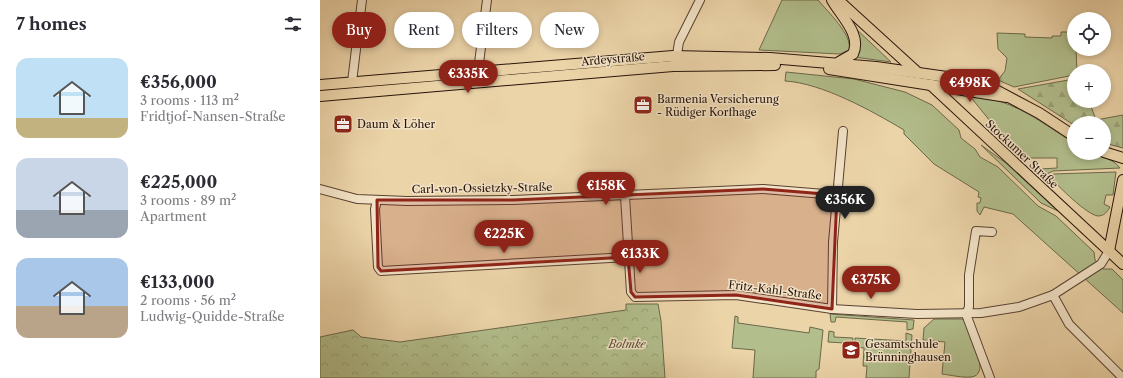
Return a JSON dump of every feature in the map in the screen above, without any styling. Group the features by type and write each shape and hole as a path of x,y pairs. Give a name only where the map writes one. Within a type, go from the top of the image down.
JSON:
{"main road":[{"path":"832,0 852,30 856,41 856,47 850,56 837,63"},
{"name":"Stockumer Straße","path":"838,0 1123,264"},
{"name":"Ardeystraße","path":"320,85 478,71 764,58 837,63 972,82 990,87 1039,113 1067,131"},
{"name":"Ardeystraße","path":"320,96 676,61 826,68 1011,98"},
{"path":"1111,154 1123,158"},
{"path":"1109,251 1123,180"}],"street":[{"path":"352,82 362,0"},
{"path":"478,71 487,0"},
{"path":"676,61 679,42 699,0"},
{"path":"832,309 833,242 842,131"},
{"name":"Carl-von-Ossietzky-Straße","path":"320,189 346,197 377,200 513,200 763,189 837,195"},
{"path":"377,200 375,216 378,268 381,271 628,257 625,196"},
{"path":"990,378 966,314 969,307 969,275 976,231 992,232"},
{"name":"Fritz-Kahl-Straße","path":"628,257 631,292 635,297 736,295 832,309 917,314 966,314 1018,306 1053,296 1101,264 1109,251"},
{"path":"1053,296 1069,324 1123,378"}],"highlighted area":[{"path":"763,189 837,195 832,309 736,295 635,297 631,292 628,257 381,271 378,267 377,200 513,200"}],"green space":[{"path":"782,0 818,0 843,30 847,37 849,50 840,54 759,50"},
{"path":"853,26 891,62 854,57"},
{"path":"1061,32 1067,32 1067,56 1076,56 1077,64 1067,64 1067,76 1014,87 998,80 1005,71 1007,58 998,49 997,33 1025,34 1025,37 1052,38 1052,36 1061,36"},
{"path":"786,72 854,79 905,92 932,105 959,130 961,138 975,149 980,157 998,167 1038,206 1056,216 1094,252 1095,260 1103,269 1112,269 1123,280 1123,313 1013,214 984,207 980,215 977,211 977,203 980,203 981,198 978,197 979,192 934,164 904,134 904,130 862,107 830,92 799,83 785,81"},
{"path":"1067,80 1067,108 1092,108 1095,116 1067,116 1067,120 1018,89"},
{"path":"969,95 999,101 1019,109 1067,139 1067,160 1109,160 1120,168 1053,171 1047,174 1040,169 1057,168 1057,158 1029,158 999,132"},
{"path":"1123,115 1123,148 1111,145 1111,117"},
{"path":"981,145 1006,163 1058,211 1041,203"},
{"path":"1116,172 1113,195 1106,195 1104,204 1110,207 1108,211 1098,216 1080,206 1050,177 1053,174"},
{"name":"Bolmke","path":"626,304 658,304 661,321 665,378 320,378 320,337 353,330 361,337 400,342 626,310"},
{"path":"830,314 914,320 913,329 907,330 907,322 836,317 835,322 831,322"},
{"path":"735,316 738,317 738,323 809,333 810,327 823,330 819,369 816,371 816,378 753,378 755,350 732,348"},
{"path":"934,319 964,319 980,361 980,369 977,374 971,377 960,377 942,374 945,342 923,340 924,328"},
{"path":"829,331 834,332 834,337 853,338 852,347 845,346 845,343 828,342"},
{"path":"906,333 912,335 909,378 866,378 867,366 863,366 864,348 855,347 855,338 906,341"}],"place":[{"name":"Barmenia Versicherung - Rüdiger Korfhage","path":"643,105"},
{"name":"Daum & Löher","path":"343,124"},
{"name":"Gesamtschule Brünninghausen","path":"851,350"}]}
